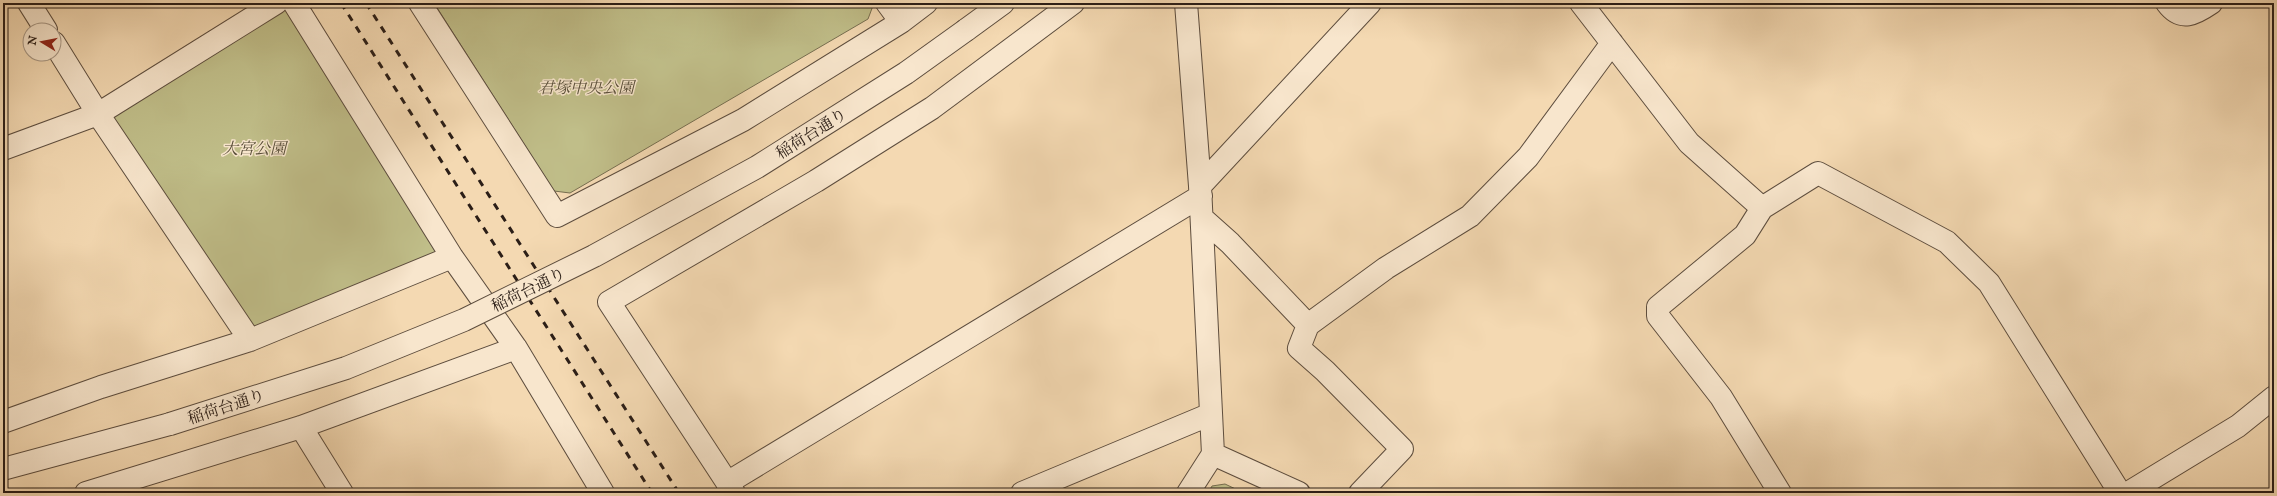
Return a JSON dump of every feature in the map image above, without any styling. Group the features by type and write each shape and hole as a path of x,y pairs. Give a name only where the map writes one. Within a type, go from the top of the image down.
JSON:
{"street":[{"path":"29,3 41,22"},
{"path":"3,148 98,114 276,3"},
{"path":"294,3 452,257 516,348 603,493"},
{"path":"420,3 557,216 743,120 901,22 926,3"},
{"path":"887,3 901,22"},
{"name":"稲荷台通り","path":"3,469 170,424 346,368 464,320 587,260 692,204 757,167 906,73 1003,3"},
{"path":"1073,3 932,108 816,181 609,302 730,488 1200,191 1370,3"},
{"path":"1186,3 1202,218 1213,454 1188,493"},
{"path":"1581,3 1689,143 1762,208"},
{"path":"2167,3 2173,10 2184,15 2198,12 2211,3"},
{"path":"1360,493 1402,449 1325,371 1299,348 1308,324 1386,268 1470,216 1528,156 1612,43"},
{"path":"62,56 98,114 250,340"},
{"path":"1780,493 1721,397 1658,316 1658,307 1745,235 1762,208 1818,173 1947,242 1988,283 2120,493"},
{"path":"1202,218 1230,243 1308,324"},
{"path":"3,422 101,388 250,340 452,257"},
{"path":"86,493 301,428 516,348"},
{"path":"2138,490 2238,426 2274,398"},
{"path":"1022,493 1211,414"},
{"path":"301,428 342,493"},
{"path":"1213,454 1299,493"}],"green space":[{"name":"大宮公園","path":"294,3 452,257 250,340 98,114"},
{"name":"君塚中央公園","path":"434,3 874,3 868,19 570,193 554,191"},
{"path":"1225,484 1244,493 1208,493 1212,486"}],"railway":[{"path":"341,3 652,493"},
{"path":"366,3 679,493"}]}
